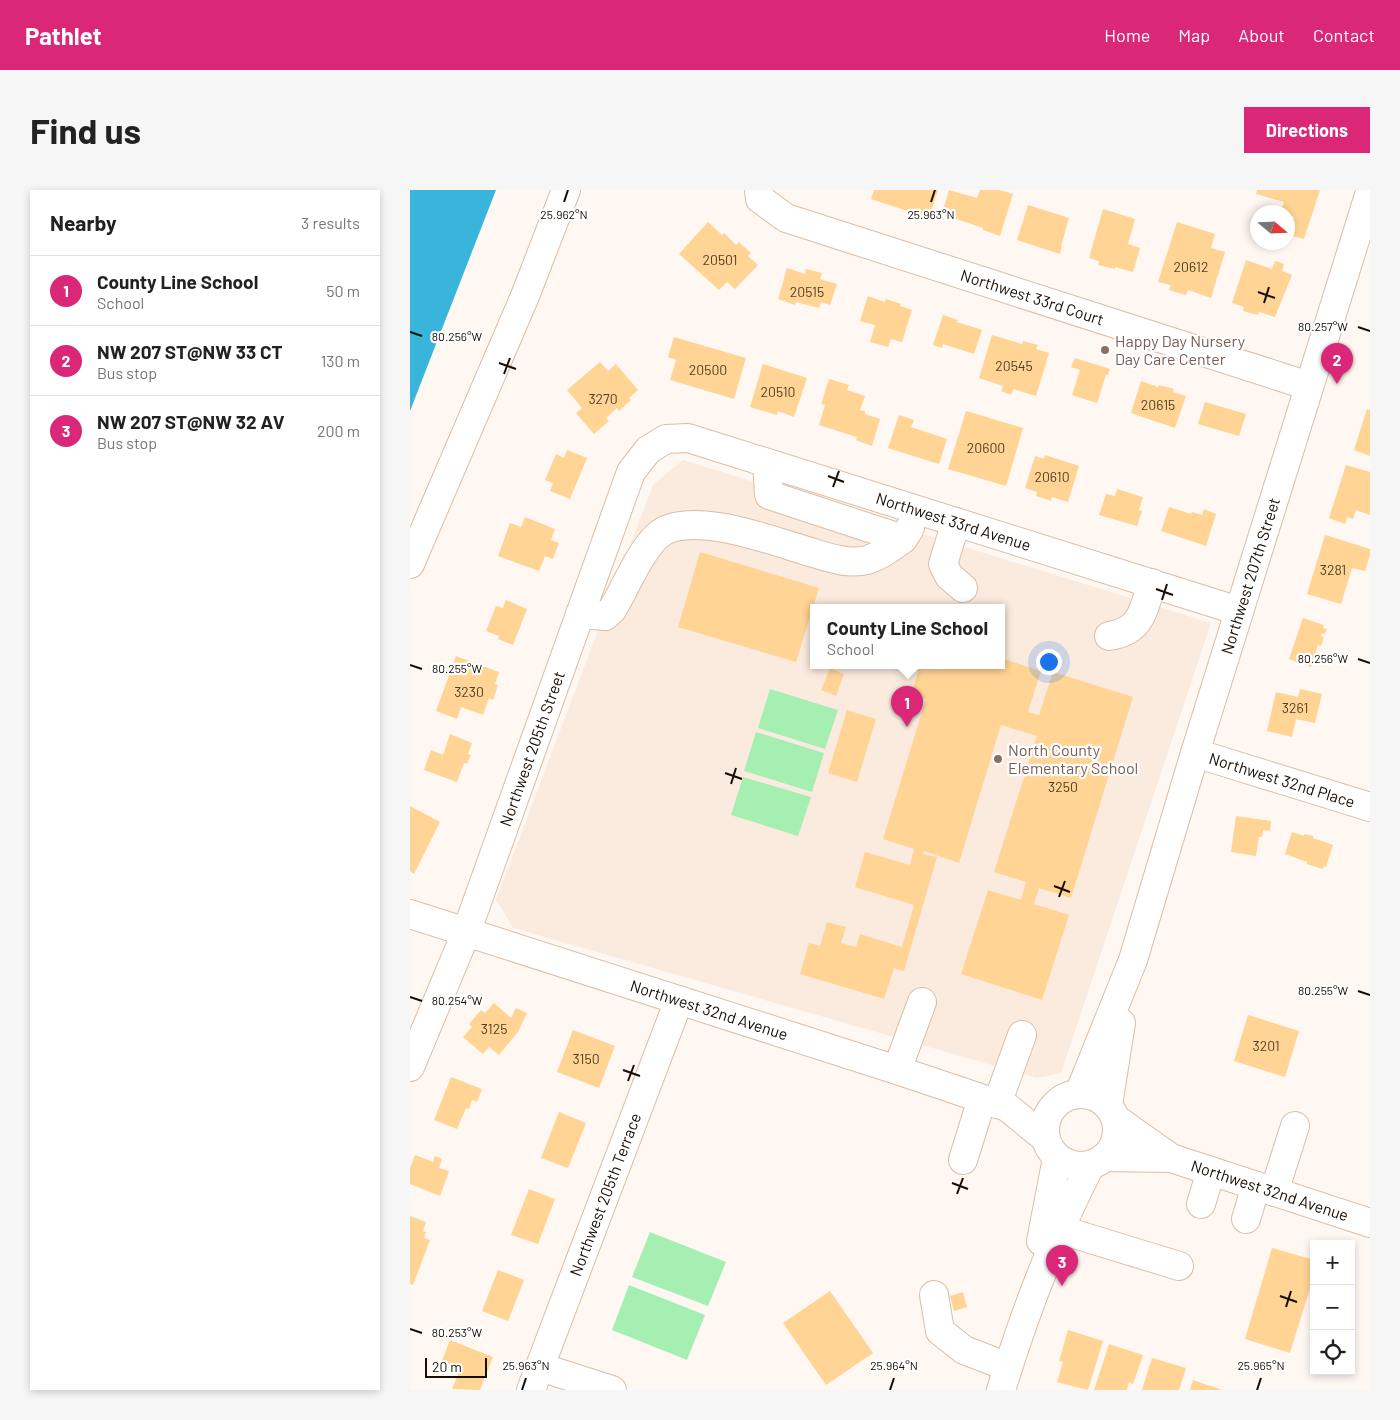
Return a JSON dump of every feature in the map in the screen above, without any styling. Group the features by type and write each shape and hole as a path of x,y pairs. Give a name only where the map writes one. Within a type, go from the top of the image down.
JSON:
{"street":[{"path":"410,564 521,305 566,190"},
{"name":"Northwest 207th Street","path":"1069,1097 1133,960 1239,611 1370,192"},
{"name":"Northwest 33rd Court","path":"759,195 786,218 1310,386"},
{"name":"Northwest 33rd Avenue","path":"666,439 688,438 1239,611"},
{"name":"Northwest 205th Street","path":"410,1067 466,933 632,472 648,450 666,439"},
{"path":"767,463 769,495 903,539"},
{"path":"580,614 605,616 612,610 643,554 658,535 675,526 714,526 735,530 840,561 854,562 867,560 882,554 903,539 921,511"},
{"path":"956,522 943,564 949,576 963,588"},
{"path":"1109,636 1120,634 1132,628 1141,616 1152,583"},
{"name":"Northwest 32nd Place","path":"1195,754 1370,806"},
{"name":"Northwest 32nd Avenue","path":"410,914 995,1103 1051,1148"},
{"name":"Northwest 207th Street","path":"1112,1112 1133,960"},
{"name":"Northwest 205th Terrace","path":"535,1379 679,1000"},
{"path":"897,1070 922,1002"},
{"path":"962,1160 995,1103 1022,1034"},
{"path":"934,1295 940,1331 1005,1379 1052,1227 1051,1148 1045,1128 1047,1117 1052,1108 1069,1097 1095,1096 1112,1112 1117,1129 1116,1140 1052,1227"},
{"name":"Northwest 32nd Avenue","path":"995,1103 1069,1097"},
{"name":"Northwest 32nd Avenue","path":"1112,1112 1170,1158"},
{"path":"1246,1219 1265,1189 1295,1126"},
{"path":"1051,1148 1064,1163 1073,1166 1098,1162"},
{"name":"Northwest 32nd Avenue","path":"1098,1162 1170,1158 1370,1223"},
{"path":"1201,1204 1211,1171"},
{"path":"1052,1227 1179,1266"},
{"path":"535,1379 612,1390"}],"shaded area":[{"path":"683,460 1211,623 1061,1073 1037,1078 513,928 496,900 653,485"}],"green space":[{"path":"770,689 838,710 825,749 758,728"},
{"path":"756,732 824,753 812,792 744,771"},
{"path":"743,777 811,797 798,836 731,815"},
{"path":"650,1232 726,1262 708,1306 632,1277"},
{"path":"629,1285 705,1315 687,1360 612,1330"}],"water":[{"path":"410,190 496,190 410,411"}],"building":[{"path":"874,190 938,190 929,218 871,199"},
{"path":"949,190 977,198 980,190 1000,190 1013,194 1000,236 942,214"},
{"path":"1257,190 1320,190 1304,239 1295,237 1295,205 1283,205 1284,202 1256,194"},
{"path":"1028,205 1069,218 1060,254 1017,240"},
{"path":"1103,209 1135,219 1128,244 1140,248 1133,272 1098,265 1099,261 1089,258"},
{"path":"708,222 722,235 724,233 736,245 739,242 751,253 748,256 758,265 735,289 727,282 719,290 679,254"},
{"path":"1177,222 1215,234 1211,248 1225,252 1211,298 1188,290 1186,295 1169,290 1171,285 1158,282"},
{"path":"1246,260 1272,269 1275,261 1279,262 1284,264 1282,271 1292,275 1275,317 1259,312 1258,315 1243,311 1244,307 1232,303"},
{"path":"787,268 805,274 806,269 822,273 820,279 837,284 830,305 821,302 819,308 796,302 795,305 778,299"},
{"path":"868,296 885,302 886,299 912,310 902,342 891,339 888,347 870,342 875,325 860,321"},
{"path":"943,315 958,320 957,322 982,330 974,354 943,344 942,348 933,345"},
{"path":"992,335 1022,344 1023,341 1038,345 1036,349 1049,353 1036,396 1013,389 1011,395 1001,391 1003,386 979,378"},
{"path":"674,337 746,358 734,399 670,380 676,360 668,357"},
{"path":"1075,358 1110,369 1108,375 1106,375 1097,403 1072,395 1080,370 1071,367"},
{"path":"600,362 608,371 616,364 638,390 629,398 631,400 619,411 617,408 606,418 609,421 594,434 576,413 582,408 567,390"},
{"path":"763,364 807,378 794,417 778,411 777,415 750,407"},
{"path":"829,379 849,385 847,390 865,396 860,410 865,411 865,414 880,419 872,446 856,440 857,437 819,425 825,405 821,404"},
{"path":"1141,381 1158,387 1159,385 1174,389 1173,392 1186,396 1175,428 1131,413"},
{"path":"1205,402 1246,414 1239,436 1198,424"},
{"path":"1367,409 1370,410 1370,456 1354,450"},
{"path":"966,411 1023,428 1006,486 948,469"},
{"path":"899,415 914,420 911,427 947,439 939,464 888,448"},
{"path":"567,450 587,458 570,499 550,491 553,483 545,480 556,454 564,458"},
{"path":"1045,455 1079,466 1068,502 1052,497 1051,501 1036,496 1037,492 1025,488 1035,456 1044,459"},
{"path":"1346,465 1370,472 1370,515 1356,510 1353,519 1347,517 1345,524 1329,518"},
{"path":"1117,489 1143,497 1139,510 1142,511 1137,526 1099,515 1106,494 1115,496"},
{"path":"1169,507 1191,514 1192,512 1202,515 1204,509 1216,514 1206,546 1161,531"},
{"path":"525,517 555,529 551,540 559,543 553,559 545,556 539,571 498,556 510,523 521,527"},
{"path":"1325,535 1370,549 1365,571 1352,568 1341,604 1307,594"},
{"path":"700,552 819,588 814,604 810,604 810,617 796,662 678,627"},
{"path":"506,600 527,609 513,645 498,639 499,636 486,631 496,606 503,608"},
{"path":"1303,618 1324,625 1323,628 1327,629 1325,634 1322,633 1321,636 1324,637 1321,646 1318,645 1311,667 1289,659"},
{"path":"456,656 499,672 495,684 498,685 493,700 489,698 483,715 461,707 457,719 436,711"},
{"path":"1005,659 1041,671 1028,712 1039,715 1053,672 1133,697 1071,898 1039,888 1034,904 1069,915 1042,1000 961,974 988,890 1021,900 1026,882 994,872 1037,736 1001,725 959,863 924,851 923,854 937,857 904,971 894,968 884,999 800,974 809,943 820,946 827,922 846,927 841,943 856,947 860,934 902,947 914,905 855,887 865,852 910,865 914,849 883,839 926,699 911,695 919,669 1005,669"},
{"path":"830,669 844,674 836,696 821,690"},
{"path":"1300,689 1322,694 1315,723 1296,719 1292,737 1267,731 1276,692 1298,697"},
{"path":"847,710 876,719 857,782 828,773"},
{"path":"450,734 472,743 468,754 471,755 467,764 464,763 457,782 424,770 431,750 443,755"},
{"path":"410,806 440,822 414,874 410,871"},
{"path":"1236,816 1271,821 1270,831 1263,830 1262,837 1259,837 1256,856 1231,852"},
{"path":"1292,832 1304,836 1304,834 1313,836 1313,838 1333,845 1326,867 1324,866 1323,869 1307,864 1307,862 1285,854"},
{"path":"494,1003 511,1018 516,1008 527,1013 518,1032 499,1055 489,1047 483,1054 463,1037 472,1027 469,1024 481,1010 485,1013"},
{"path":"1248,1015 1299,1031 1285,1077 1234,1061"},
{"path":"573,1030 615,1046 599,1088 557,1072"},
{"path":"451,1077 482,1089 477,1102 472,1100 469,1109 466,1108 457,1129 434,1120"},
{"path":"559,1112 586,1123 568,1168 541,1158"},
{"path":"415,1155 433,1162 435,1156 442,1159 439,1168 449,1171 440,1196 410,1184 410,1168"},
{"path":"529,1189 555,1199 538,1244 511,1235"},
{"path":"410,1216 426,1222 423,1231 426,1232 424,1238 430,1240 413,1285 410,1284"},
{"path":"1272,1248 1310,1259 1310,1288 1290,1353 1245,1339"},
{"path":"498,1270 524,1280 508,1321 482,1311"},
{"path":"830,1291 873,1353 826,1385 783,1323"},
{"path":"963,1292 967,1307 954,1311 950,1296"},
{"path":"1068,1330 1103,1341 1088,1390 1057,1382 1063,1362 1059,1361"},
{"path":"450,1340 493,1357 480,1390 452,1389 461,1368 442,1361"},
{"path":"1109,1344 1143,1355 1133,1384 1129,1382 1127,1390 1094,1390"},
{"path":"1152,1358 1186,1368 1179,1390 1142,1390"},
{"path":"1193,1380 1222,1390 1190,1390"}],"place":[{"name":"Happy Day Nursery Day Care Center","path":"1105,350"},
{"name":"NW 207 ST@NW 33 CT","path":"1337,384"},
{"name":"County Line School","path":"907,727"},
{"name":"North County Elementary School","path":"998,759"},
{"name":"NW 207 ST@NW 32 AV","path":"1062,1286"}]}
